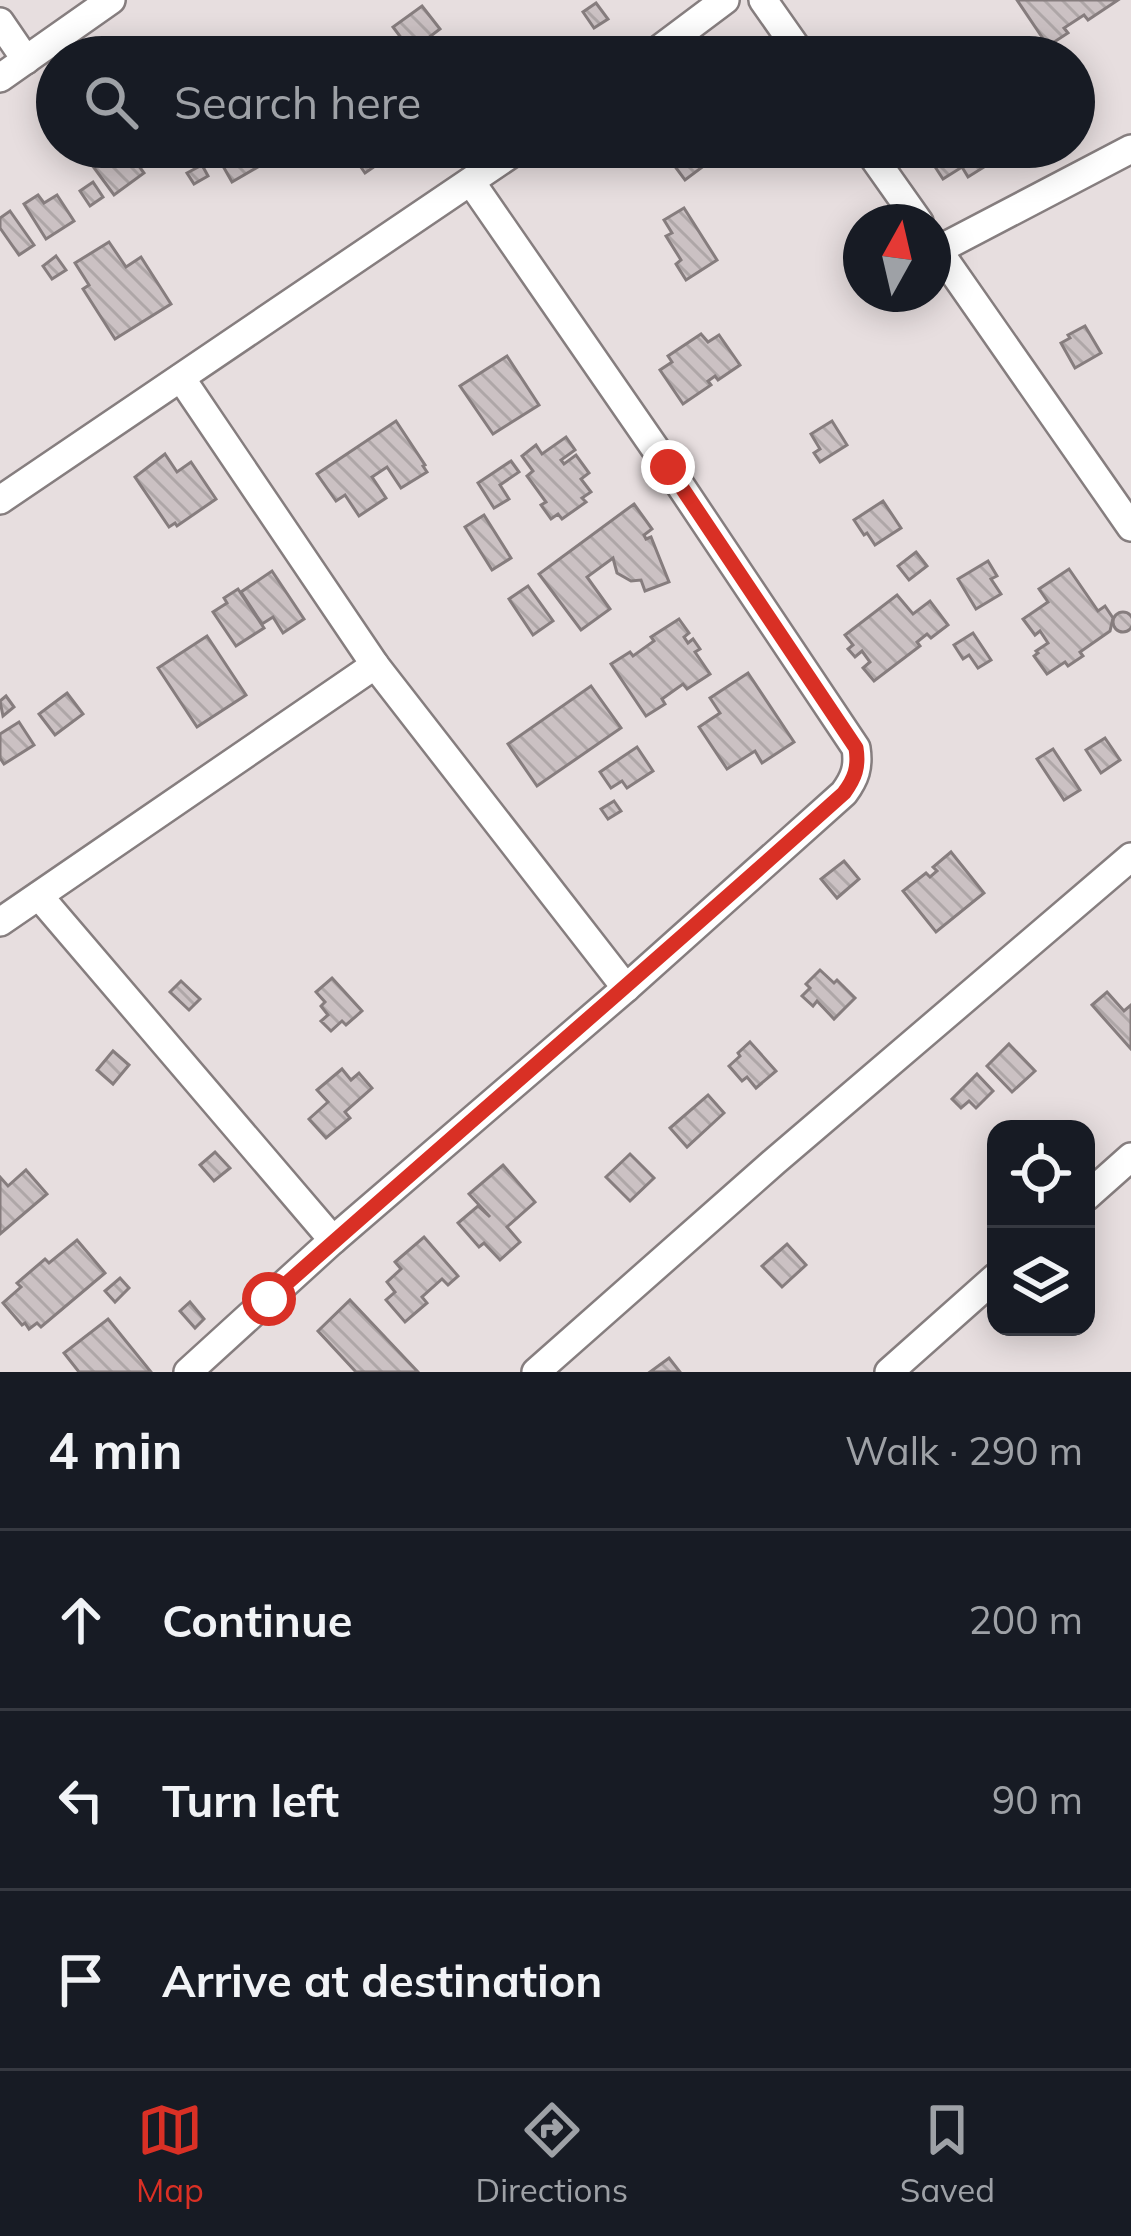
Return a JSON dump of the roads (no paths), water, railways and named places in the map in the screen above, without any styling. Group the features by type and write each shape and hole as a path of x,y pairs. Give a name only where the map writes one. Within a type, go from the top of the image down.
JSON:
{"street":[{"path":"60,36 111,0"},
{"path":"677,36 724,0"},
{"path":"764,0 789,36"},
{"path":"0,22 26,60"},
{"path":"0,78 36,53"},
{"path":"1095,167 1131,149"},
{"path":"0,500 491,168"},
{"path":"881,168 906,204"},
{"path":"951,239 1093,168"},
{"path":"188,1372 854,781 856,748 471,182"},
{"path":"951,268 1131,527"},
{"path":"181,378 375,665 626,988"},
{"path":"0,922 375,665"},
{"path":"536,1372 1131,857"},
{"path":"39,896 333,1240"},
{"path":"1095,1189 1131,1157"},
{"path":"889,1372 987,1285"}]}
